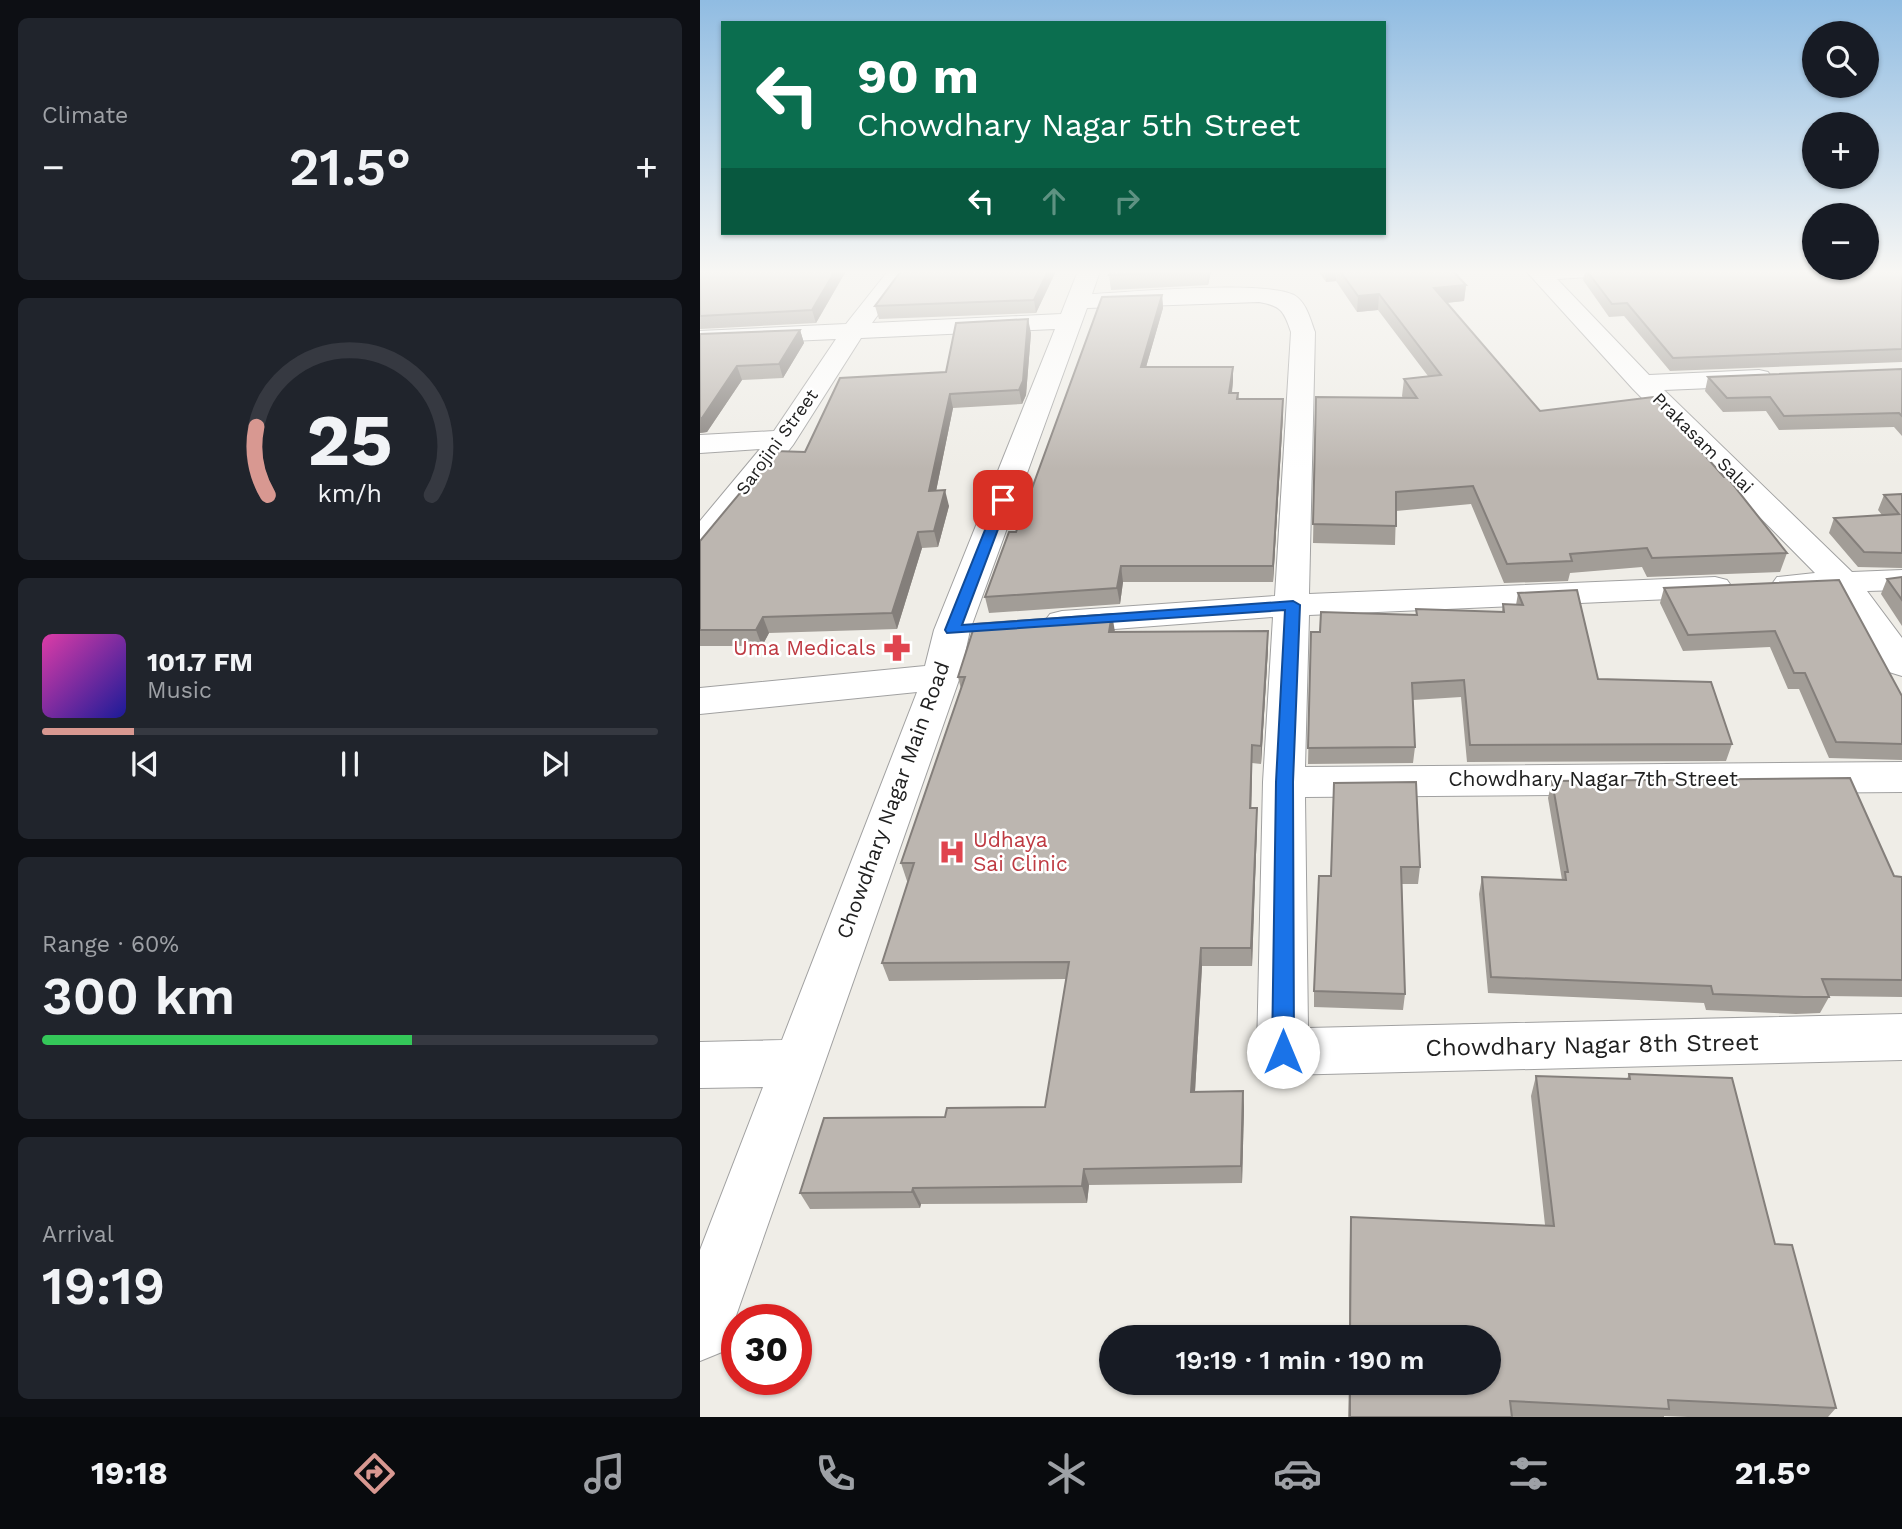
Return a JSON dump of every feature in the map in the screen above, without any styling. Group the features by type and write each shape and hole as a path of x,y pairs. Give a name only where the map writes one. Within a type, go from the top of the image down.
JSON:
{"street":[{"name":"Sarojini Street","path":"700,542 783,439 849,337"},
{"name":"Chowdhary Nagar Main Road","path":"700,1330 941,677 952,630 1065,337"},
{"path":"1284,782 1303,337"},
{"name":"Prakasam Salai","path":"1600,337 1843,582 1902,664"},
{"path":"1643,383 1779,377"},
{"path":"700,444 783,439"},
{"path":"1034,624 1293,605 1902,580"},
{"path":"952,630 993,627"},
{"path":"700,701 941,677"},
{"name":"Chowdhary Nagar 7th Street","path":"1284,782 1902,777"},
{"name":"Chowdhary Nagar 8th Street","path":"1284,782 1283,1052 1902,1037"},
{"path":"700,1065 797,1063"}],"building":[{"path":"700,337 796,337 779,364 737,366 700,418"},
{"path":"953,337 1027,337 1023,381 1019,390 950,394 929,491 945,490 934,531 918,532 892,613 763,617 756,630 700,630 700,541 775,451 805,452 840,378 946,372"},
{"path":"1087,337 1150,337 1141,367 1233,367 1229,393 1238,393 1237,399 1283,399 1273,566 1121,566 1117,588 985,597 1009,532 1016,532"},
{"path":"1412,337 1476,337 1540,411 1653,397 1724,477 1727,477 1787,553 1652,558 1647,548 1570,554 1572,561 1507,564 1473,486 1396,492 1396,526 1313,524 1316,397 1417,398 1404,379 1441,375"},
{"path":"1656,337 1902,337 1902,349 1673,358"},
{"path":"1902,369 1902,416 1899,413 1784,416 1770,397 1727,398 1708,377"},
{"path":"1902,494 1902,553 1864,552 1834,518 1899,514 1884,495"},
{"path":"1902,577 1902,600 1887,579"},
{"path":"1839,580 1902,696 1902,744 1836,742 1805,673 1794,673 1775,631 1688,635 1664,588"},
{"path":"1577,590 1598,679 1711,682 1732,744 1470,745 1464,680 1412,683 1415,747 1308,748 1311,632 1320,632 1321,612 1417,615 1416,609 1504,612 1503,604 1523,605 1518,593"},
{"path":"1112,614 1109,632 1268,631 1261,746 1252,745 1250,808 1257,808 1251,948 1201,948 1191,1092 1243,1091 1241,1166 1084,1169 1082,1186 913,1188 912,1192 800,1193 824,1118 945,1117 947,1108 1045,1107 1069,962 882,963 914,863 901,863 965,677 958,677 975,624"},
{"path":"1850,778 1894,876 1902,877 1902,980 1822,979 1829,997 1804,997 1713,994 1711,986 1491,977 1482,877 1566,880 1565,872 1568,872 1552,781"},
{"path":"1416,782 1420,867 1401,867 1405,994 1314,991 1319,876 1331,876 1334,783"},
{"path":"1629,1074 1732,1078 1775,1244 1792,1245 1836,1408 1668,1400 1669,1409 1510,1401 1512,1417 1350,1417 1350,1395 1501,1395 1501,1325 1350,1325 1351,1217 1554,1226 1536,1076 1630,1079"}],"place":[{"name":"Uma Medicals","path":"897,648"},
{"name":"Udhaya Sai Clinic","path":"952,852"}],"route":[{"path":"1003,500 952,630 1293,605 1284,782 1283,1052"}]}
